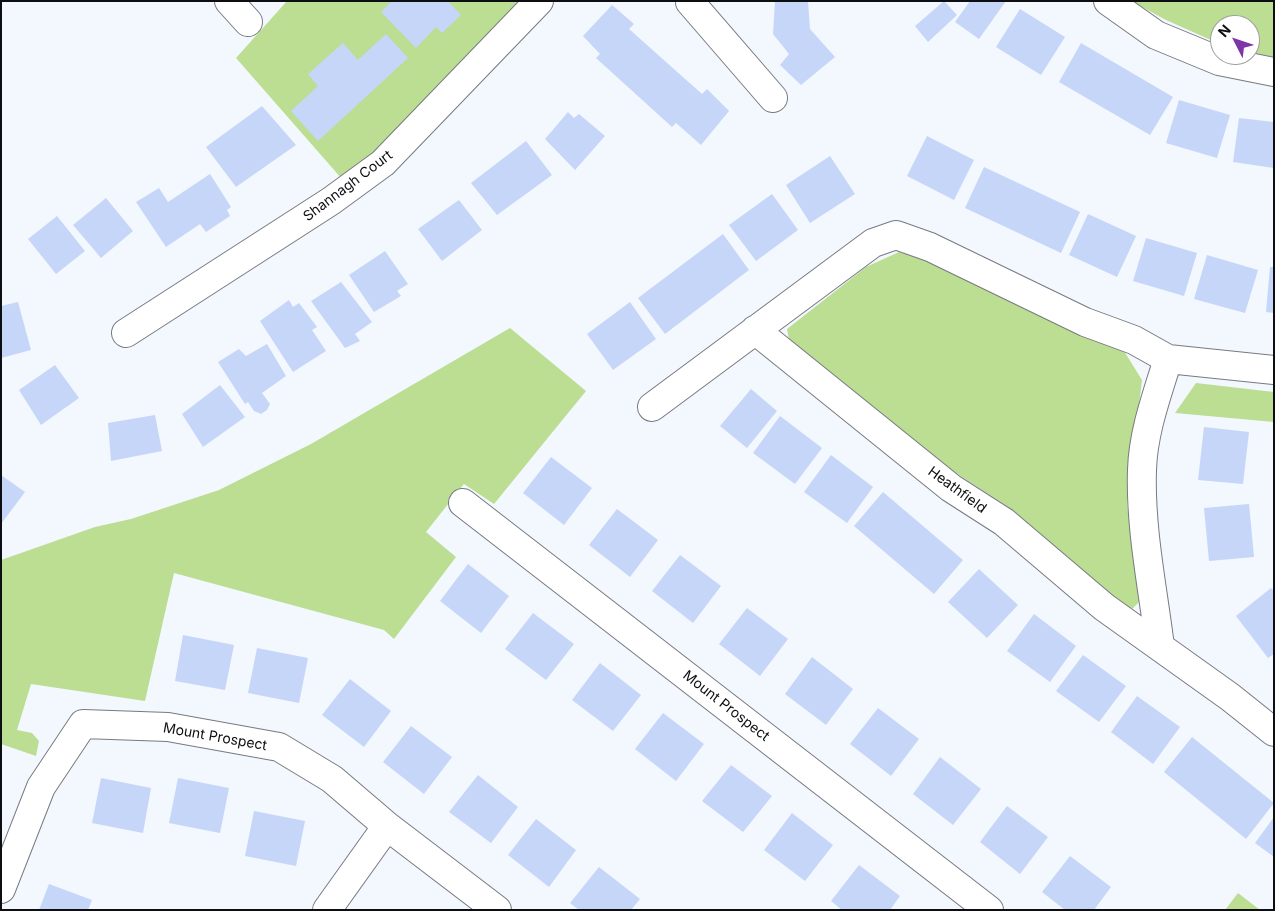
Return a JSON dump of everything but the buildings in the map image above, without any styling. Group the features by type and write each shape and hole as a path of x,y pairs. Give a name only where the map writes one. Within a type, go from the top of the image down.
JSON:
{"street":[{"path":"229,1 248,22"},
{"name":"Shannagh Court","path":"126,333 331,202 383,163 539,1"},
{"path":"690,1 773,98"},
{"path":"1108,1 1156,34 1165,38 1219,61 1274,72"},
{"path":"652,407 873,243 896,235 930,247 1085,322 1134,340 1168,359 1274,370"},
{"name":"Heathfield","path":"755,330 951,488 1004,522 1104,608 1230,697 1274,732"},
{"path":"1160,647 1144,520 1142,468 1149,421 1168,359"},
{"name":"Mount Prospect","path":"462,503 989,910"},
{"name":"Mount Prospect","path":"1,890 41,787 83,724 168,727 279,748 332,778 387,826 497,910"},
{"path":"327,910 387,826"}],"green space":[{"path":"287,1 525,1 370,156 342,179 236,58"},
{"path":"1131,1 1274,1 1274,57 1260,55 1260,15 1210,15 1210,40 1166,20"},
{"path":"899,252 923,259 1124,351 1142,380 1138,413 1128,457 1127,506 1142,599 1132,609 1101,588 1007,506 947,467 789,340 787,329 866,267"},
{"path":"510,328 586,391 494,504 464,484 426,532 456,557 394,639 384,630 174,573 145,701 31,684 17,730 32,733 39,741 36,756 1,744 1,560 95,527 131,519 219,490 311,444"},
{"path":"1196,383 1274,392 1274,422 1175,413"},
{"path":"1238,893 1260,910 1225,910"}]}
